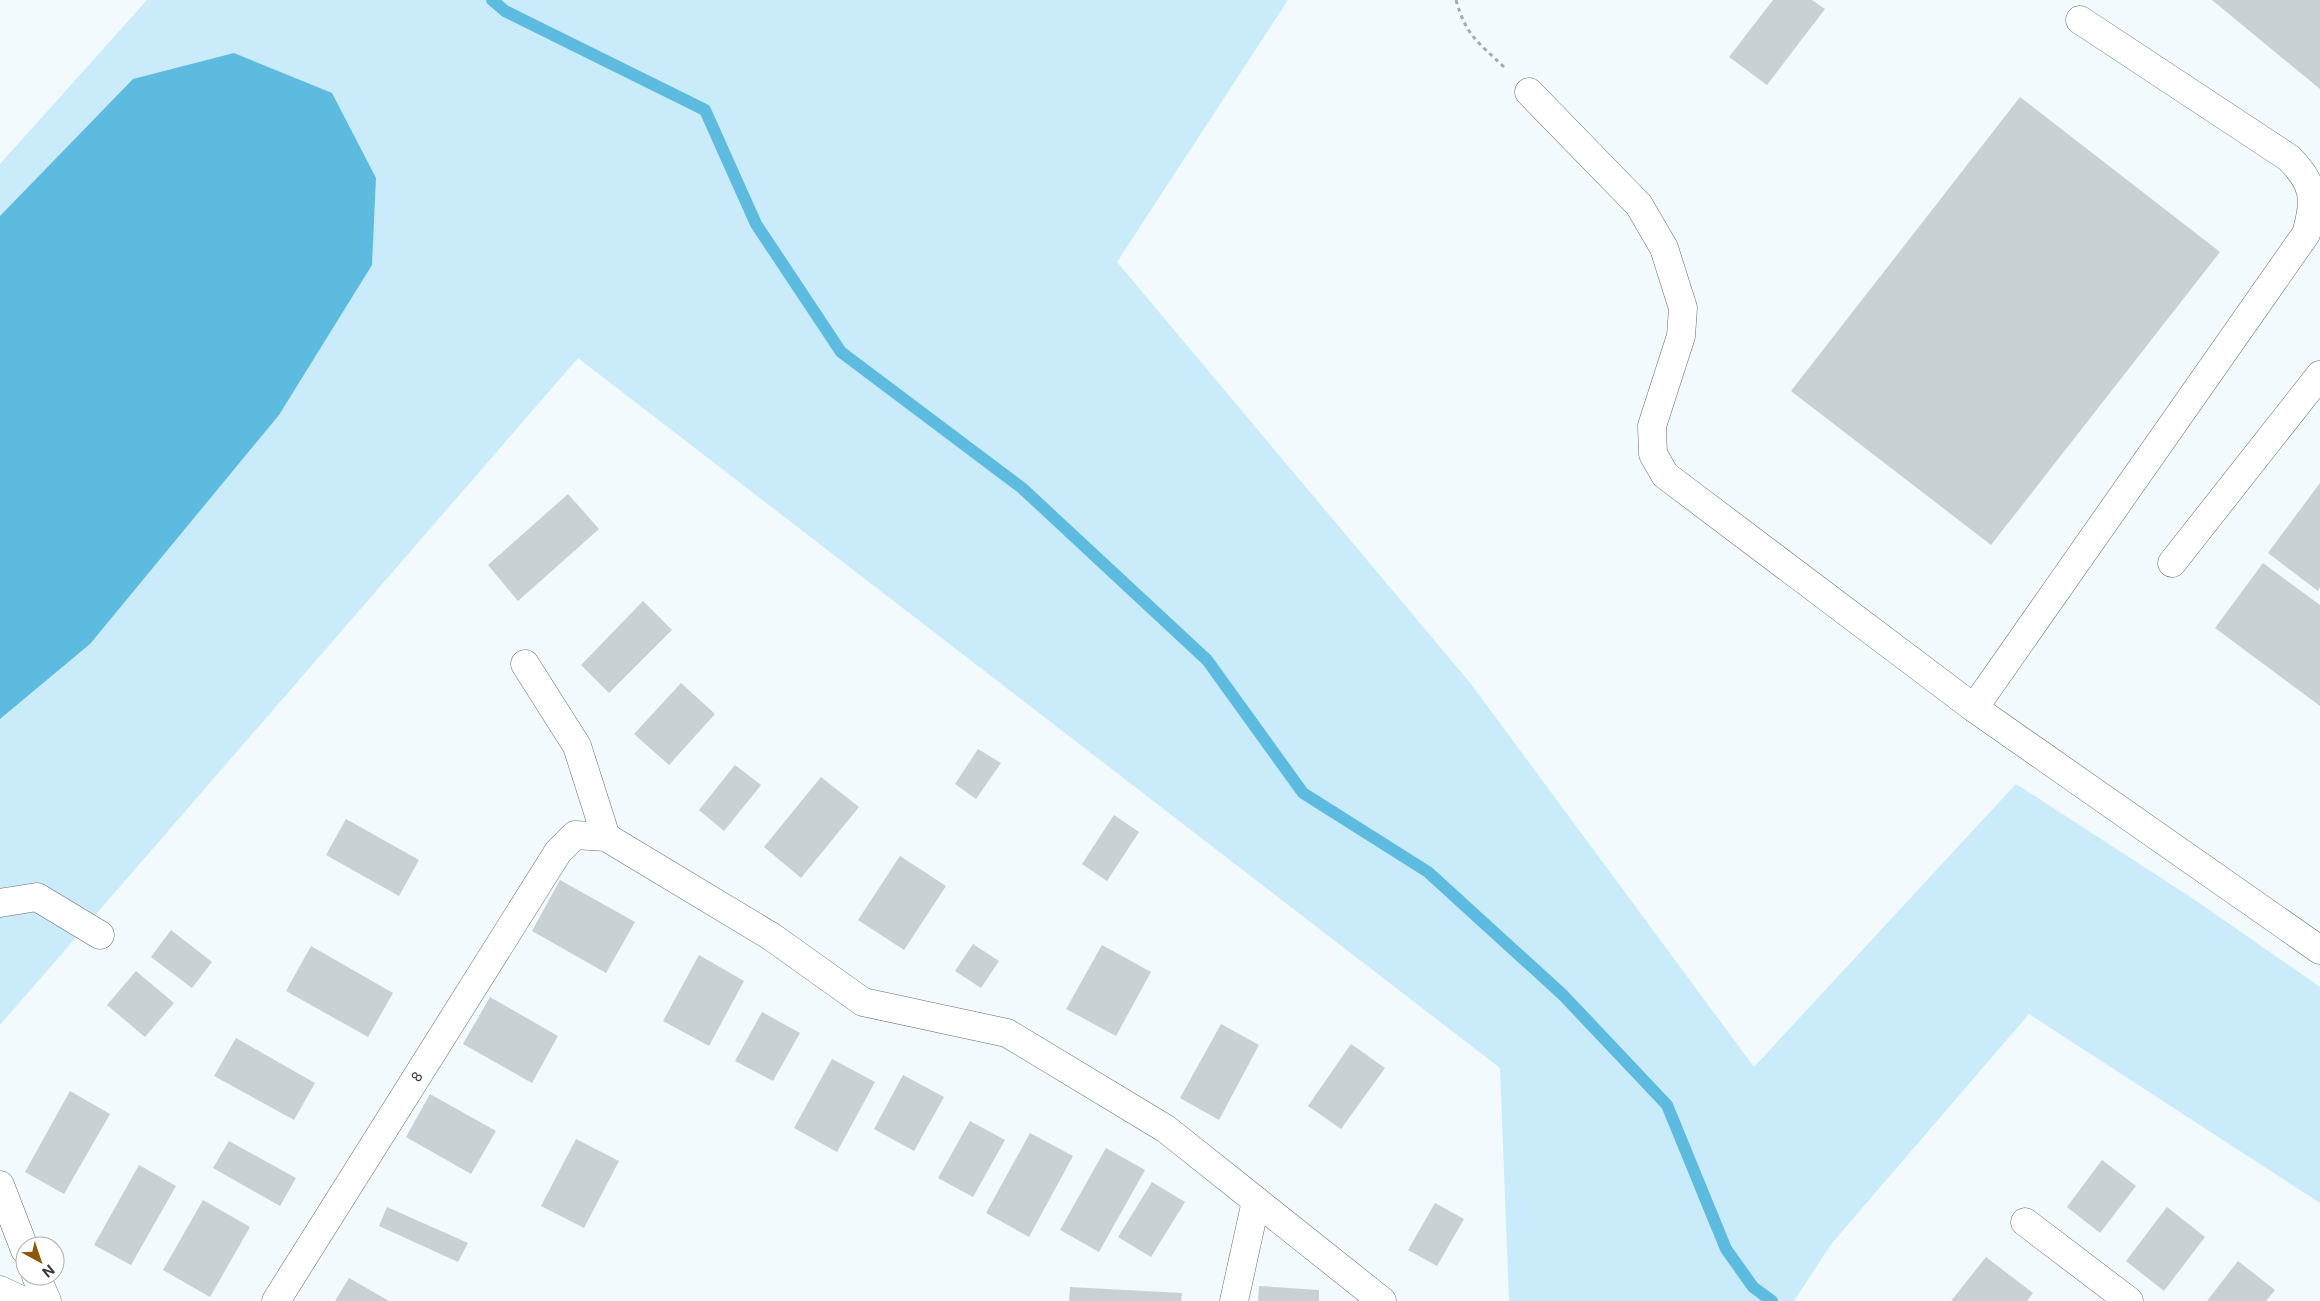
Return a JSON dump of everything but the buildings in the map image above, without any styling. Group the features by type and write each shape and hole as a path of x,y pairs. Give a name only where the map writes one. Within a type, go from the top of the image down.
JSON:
{"street":[{"path":"1974,708 2306,234 2312,212 2312,191 2304,173 2289,158 2080,20"},
{"path":"1529,92 1639,205 1664,248 1683,308 1681,336 1652,426 1653,454 1665,475 1974,708 2320,950"},
{"path":"2172,562 2320,375"},
{"path":"525,664 577,746 606,837 772,937 863,1002 1007,1033 1166,1129 1382,1301"},
{"name":"8","path":"276,1301 558,852 575,835 606,837"},
{"path":"0,904 37,897 100,935"},
{"path":"0,1186 20,1236"},
{"path":"1234,1301 1256,1201"},
{"path":"2025,1222 2129,1301"},
{"path":"0,1231 15,1242"},
{"path":"40,1286 47,1301"},
{"path":"0,1290 23,1301"}],"path":[{"path":"1456,0 1469,34 1483,51 1529,92"}],"shaded area":[{"path":"147,0 1288,0 1117,262 1471,684 1754,1067 2016,784 2195,900 2320,987 2320,1203 2029,1014 1832,1243 1794,1301 1509,1301 1500,1068 578,358 0,1025 0,164"}],"water":[{"path":"234,53 332,93 376,178 372,265 279,415 90,644 0,719 0,216 133,79"}],"waterway":[{"path":"492,0 505,11 705,110 756,224 841,352 1022,488 1207,660 1303,793 1428,872 1563,995 1667,1105 1726,1249 1753,1287 1772,1301"}]}
